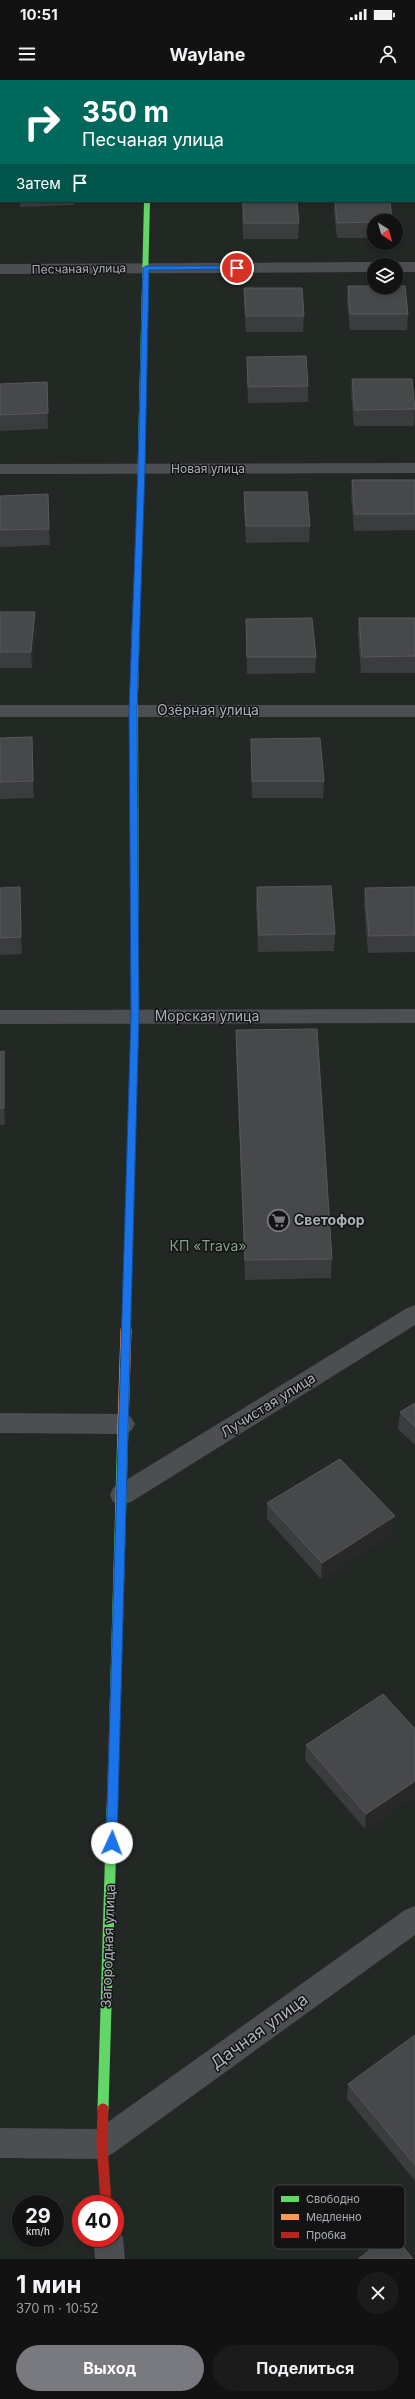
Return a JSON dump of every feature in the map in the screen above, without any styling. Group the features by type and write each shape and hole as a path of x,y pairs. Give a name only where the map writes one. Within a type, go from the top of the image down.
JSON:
{"street":[{"name":"Загородная улица","path":"105,2195 102,2144 135,1016 133,710 142,469 147,202"},
{"name":"Песчаная улица","path":"0,269 367,267"},
{"path":"403,267 415,267"},
{"name":"Новая улица","path":"0,469 415,468"},
{"name":"Озёрная улица","path":"0,711 133,710 415,712"},
{"name":"Морская улица","path":"0,1017 415,1016"},
{"name":"Лучистая улица","path":"122,1495 415,1314"},
{"path":"0,1423 123,1424"},
{"name":"Дачная улица","path":"102,2144 415,1919"},
{"path":"0,2142 102,2144"},
{"path":"109,2247 110,2259"}],"green space":[{"name":"КП «Trava»","path":"0,202 415,202 415,2259 0,2259"}],"building":[{"path":"243,202 297,202 299,223 244,223"},
{"path":"335,202 390,202 391,214 367,214 367,222 337,223"},
{"path":"348,286 367,286 367,294 403,294 403,286 405,286 408,314 350,314"},
{"path":"244,288 302,288 304,316 246,316"},
{"path":"306,356 308,386 248,387 247,357"},
{"path":"352,379 412,379 415,409 355,410"},
{"path":"47,382 48,413 0,415 0,384"},
{"path":"352,480 415,480 415,514 355,514"},
{"path":"244,492 307,492 310,526 246,526"},
{"path":"48,494 49,529 0,530 0,496"},
{"path":"0,612 35,612 31,652 0,652"},
{"path":"312,618 316,657 247,657 246,619"},
{"path":"359,618 415,618 415,656 362,657"},
{"path":"32,737 33,781 0,782 0,738"},
{"path":"320,738 324,781 252,781 251,739"},
{"path":"331,886 335,934 259,935 257,887"},
{"path":"20,887 21,937 0,938 0,888"},
{"path":"415,887 415,935 369,936 365,888"},
{"path":"317,1029 332,1259 245,1260 236,1030"},
{"path":"4,1051 4,1108 0,1108 0,1052"},
{"path":"415,1403 415,1427 400,1412"},
{"path":"340,1459 395,1516 322,1563 267,1503"},
{"path":"383,1694 415,1729 415,1781 366,1814 306,1745"},
{"path":"415,2035 415,2165 348,2084"},
{"path":"371,2249 405,2249 413,2259 358,2259"}],"traffic: fast":[{"path":"138,575 147,202"},
{"path":"129,1228 135,1016 134,696"},
{"path":"115,1712 123,1426"},
{"path":"103,2109 112,1806"}],"traffic: slow":[{"path":"134,696 138,575"},
{"path":"123,1426 129,1228"}],"traffic: jam":[{"path":"112,1806 115,1712"},
{"path":"103,2109 102,2144 105,2195"}],"place":[{"name":"Светофор","path":"278,1220"}],"route":[{"path":"112,1843 135,1016 133,710 142,469 146,268 237,268"}]}
